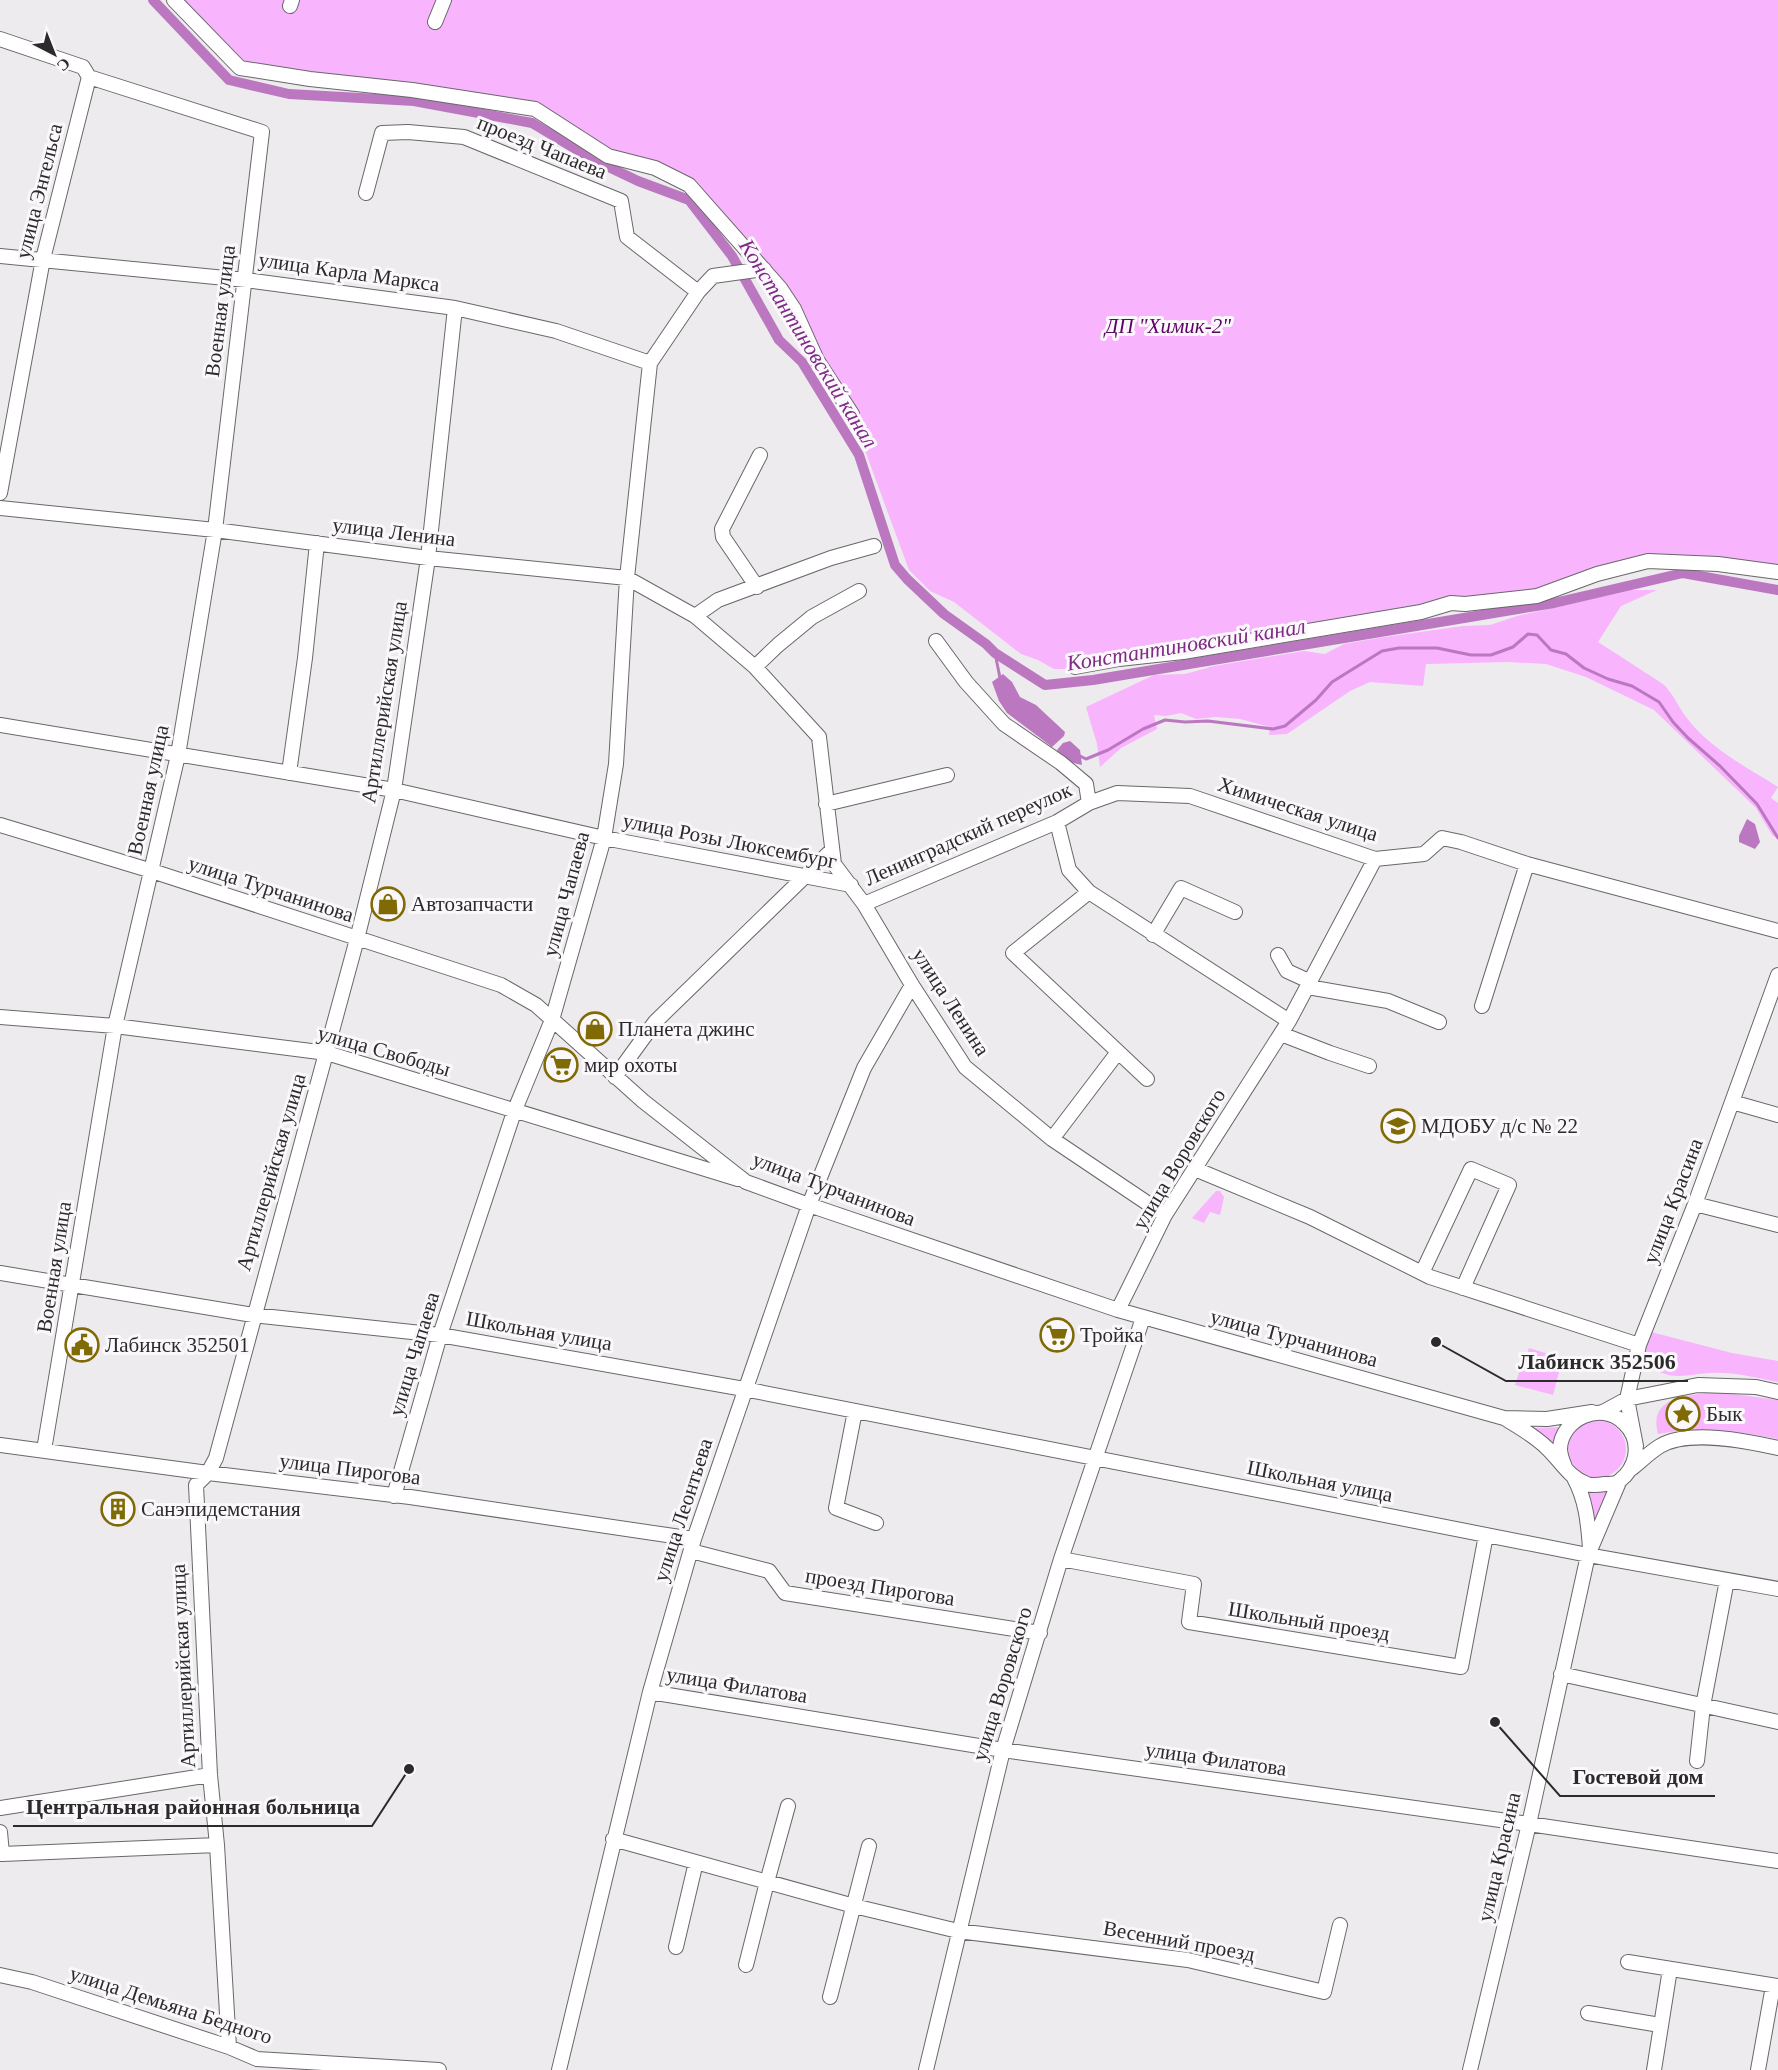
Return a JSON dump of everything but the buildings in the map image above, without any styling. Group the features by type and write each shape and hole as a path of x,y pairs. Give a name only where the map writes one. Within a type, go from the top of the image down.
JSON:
{"street":[{"path":"174,0 240,68 310,79 412,90 536,109 608,156 655,168 689,185 780,288 794,309 817,360 852,414"},
{"path":"435,22 444,0"},
{"path":"0,39 83,67 89,77"},
{"name":"Военная улица","path":"44,1450 115,1026 178,755 215,530 262,132 89,77"},
{"name":"улица Энгельса","path":"0,493 43,259 89,77"},
{"name":"проезд Чапаева","path":"366,193 382,133 408,132 464,137 621,201 627,237 698,292"},
{"name":"улица Карла Маркса","path":"0,256 246,280 455,308 556,331 650,363"},
{"name":"улица Чапаева","path":"394,1496 440,1335 514,1112 552,1020 604,838 616,764 627,578 650,363 698,292 713,276 764,269"},
{"name":"Артиллерийская улица","path":"229,2047 217,1845 210,1774 196,1485 208,1473 216,1458 253,1315 327,1053 394,790 428,558 455,308"},
{"path":"757,587 723,537 722,529 760,455"},
{"name":"улица Ленина","path":"0,508 215,530 428,558 627,578 695,616 755,667 819,736 834,864 864,904 912,985 965,1067 1052,1139 1165,1215"},
{"path":"289,773 305,658 317,543"},
{"path":"695,616 718,600 831,558 874,546"},
{"path":"1075,667 1119,659 1183,652 1421,612 1451,603 1465,604 1538,596 1597,574 1648,561 1718,564 1778,572"},
{"path":"755,667 812,617 859,591"},
{"path":"936,641 966,682 1004,724 1061,763 1086,784 1089,803"},
{"name":"улица Розы Люксембург","path":"0,725 394,790 604,838 851,885"},
{"path":"826,804 947,775"},
{"name":"Химическая улица","path":"1089,803 1117,793 1190,796 1375,859 1424,854 1442,838 1527,864 1778,930"},
{"name":"Ленинградский переулок","path":"864,904 1057,822 1089,803"},
{"path":"1057,822 1069,870 1089,892 1289,1020"},
{"name":"улица Турчанинова","path":"0,825 152,871 501,985 536,1005 643,1101 746,1182 1143,1318 1504,1418 1547,1419 1598,1412 1627,1399 1698,1384 1778,1392"},
{"path":"615,1077 655,1022 832,850"},
{"name":"улица Воровского","path":"1119,1310 1165,1215 1310,985 1375,859"},
{"path":"1482,1006 1527,864"},
{"path":"1154,935 1181,888 1235,912"},
{"path":"1089,892 1013,953 1147,1079"},
{"path":"1278,955 1287,971 1310,985 1388,1001 1438,1022"},
{"name":"улица Красина","path":"1636,1446 1627,1399 1639,1346 1695,1204 1778,975"},
{"name":"улица Леонтьева","path":"559,2070 650,1692 692,1545 809,1205 864,1068 912,985"},
{"name":"улица Свободы","path":"0,1017 115,1026 327,1053 746,1182"},
{"path":"1281,1034 1369,1066"},
{"path":"1052,1139 1118,1052"},
{"path":"1732,1102 1778,1115"},
{"path":"1195,1169 1310,1217 1422,1273 1639,1346"},
{"path":"1422,1273 1471,1169 1509,1185 1463,1288"},
{"path":"1695,1204 1778,1225"},
{"name":"Школьная улица","path":"0,1273 253,1315 440,1335 744,1389 1486,1535 1589,1552 1778,1589"},
{"name":"улица Воровского","path":"926,2070 1003,1750 1061,1559 1143,1318"},
{"path":"855,1411 836,1508 876,1523"},
{"path":"1629,1471 1635,1460 1636,1446 1627,1425 1619,1418 1598,1412 1579,1418 1563,1437 1560,1449 1569,1472 1588,1485 1619,1482 1661,1445 1682,1439 1731,1438 1778,1448"},
{"name":"улица Турчанинова","path":"1504,1418 1536,1438 1569,1472"},
{"name":"улица Пирогова","path":"0,1445 394,1496 692,1545"},
{"name":"улица Красина","path":"1569,1472 1583,1494 1589,1552"},
{"name":"улица Красина","path":"1470,2070 1529,1824 1589,1552 1619,1482"},
{"name":"Школьный проезд","path":"1061,1559 1194,1584 1189,1622 1461,1667 1486,1535"},
{"name":"проезд Пирогова","path":"692,1545 769,1571 785,1593 1040,1633"},
{"path":"1697,1761 1703,1706 1727,1580"},
{"path":"1561,1674 1778,1722"},
{"name":"улица Филатова","path":"650,1692 1003,1750 1778,1861"},
{"path":"0,1808 210,1774"},
{"path":"746,1965 788,1806"},
{"path":"0,1832 2,1854 217,1845"},
{"path":"613,1839 854,1906 958,1931"},
{"path":"830,1997 869,1846"},
{"path":"676,1947 696,1862"},
{"name":"Весенний проезд","path":"958,1931 1188,1960 1324,1992 1340,1925"},
{"path":"1628,1962 1775,1986 1758,2070"},
{"path":"1654,2070 1670,1969"},
{"name":"улица Демьяна Бедного","path":"0,1975 32,1982 229,2047 256,2064 439,2070"},
{"path":"1588,2013 1660,2025"}],"green space":[{"name":"ДП \"Химик-2\"","path":"167,0 1778,0 1778,576 1647,563 1492,601 1073,669 1054,669 1021,654 954,602 930,591 909,570 852,415 793,311 688,186 608,157 535,110 309,81 221,56"},
{"path":"1630,590 1657,590 1621,606 1598,642 1663,684 1686,717 1709,741 1731,758 1778,787 1771,798 1778,803 1778,839 1772,835 1756,808 1654,710 1586,677 1546,664 1508,662 1426,664 1423,686 1370,682 1350,691 1287,734 1269,735 1270,727 1240,719 1216,717 1196,719 1181,713 1166,716 1154,715 1157,729 1121,748 1100,767 1097,744 1086,707 1154,675 1185,674 1214,666 1304,651 1325,654 1344,644 1378,638 1463,626 1490,625 1517,616"},
{"path":"1216,1191 1220,1191 1224,1197 1220,1215 1210,1212 1204,1223 1192,1218"},
{"path":"1651,1332 1732,1353 1778,1361 1778,1382 1729,1373 1682,1376 1665,1374 1646,1363 1644,1351"},
{"path":"1529,1348 1555,1356 1550,1369 1559,1372 1553,1395 1515,1385"},
{"path":"1726,1393 1778,1400 1778,1439 1718,1430 1688,1430 1658,1434 1656,1423 1662,1407 1668,1402 1685,1396"},
{"path":"1591,1420 1603,1420 1618,1428 1626,1443 1626,1455 1618,1470 1603,1478 1591,1478 1576,1470 1568,1455 1568,1443 1576,1428"},
{"path":"1563,1427 1554,1446 1533,1428"},
{"path":"1585,1487 1611,1488 1596,1520"}],"shaded area":[{"path":"1003,674 1012,682 1020,697 1036,705 1065,732 1064,736 1052,747 1007,713 999,701 992,682"},
{"path":"1070,741 1080,750 1082,765 1064,759 1057,750 1063,743"},
{"path":"1747,819 1755,824 1760,842 1755,849 1739,842 1739,836"}],"waterway":[{"name":"Константиновский канал","path":"153,0 229,80 289,94 414,101 532,123 594,160 638,181 689,200 732,256 779,340 802,362 859,455 895,565 944,614 995,653 1045,685 1093,680 1554,603 1683,573 1778,590"},
{"path":"1078,755 1086,759 1165,720 1208,721 1273,729 1285,726 1316,700 1332,682 1382,651 1399,648 1437,648 1471,655 1491,655 1513,647 1528,634 1537,635 1551,650 1566,654 1584,668 1608,679 1632,686 1659,702 1688,738 1720,766 1757,804 1778,838"},
{"path":"995,653 1000,678"}],"place":[{"name":"Автозапчасти","path":"388,904"},
{"name":"Планета джинс","path":"595,1029"},
{"name":"мир охоты","path":"561,1065"},
{"name":"МДОБУ д/с № 22","path":"1398,1126"},
{"name":"Тройка","path":"1057,1335"},
{"name":"Лабинск 352506","path":"1436,1342"},
{"name":"Лабинск 352501","path":"82,1345"},
{"name":"Бык","path":"1683,1414"},
{"name":"Санэпидемстания","path":"118,1509"},
{"name":"Гостевой дом","path":"1495,1722"},
{"name":"Центральная районная больница","path":"409,1769"}]}
